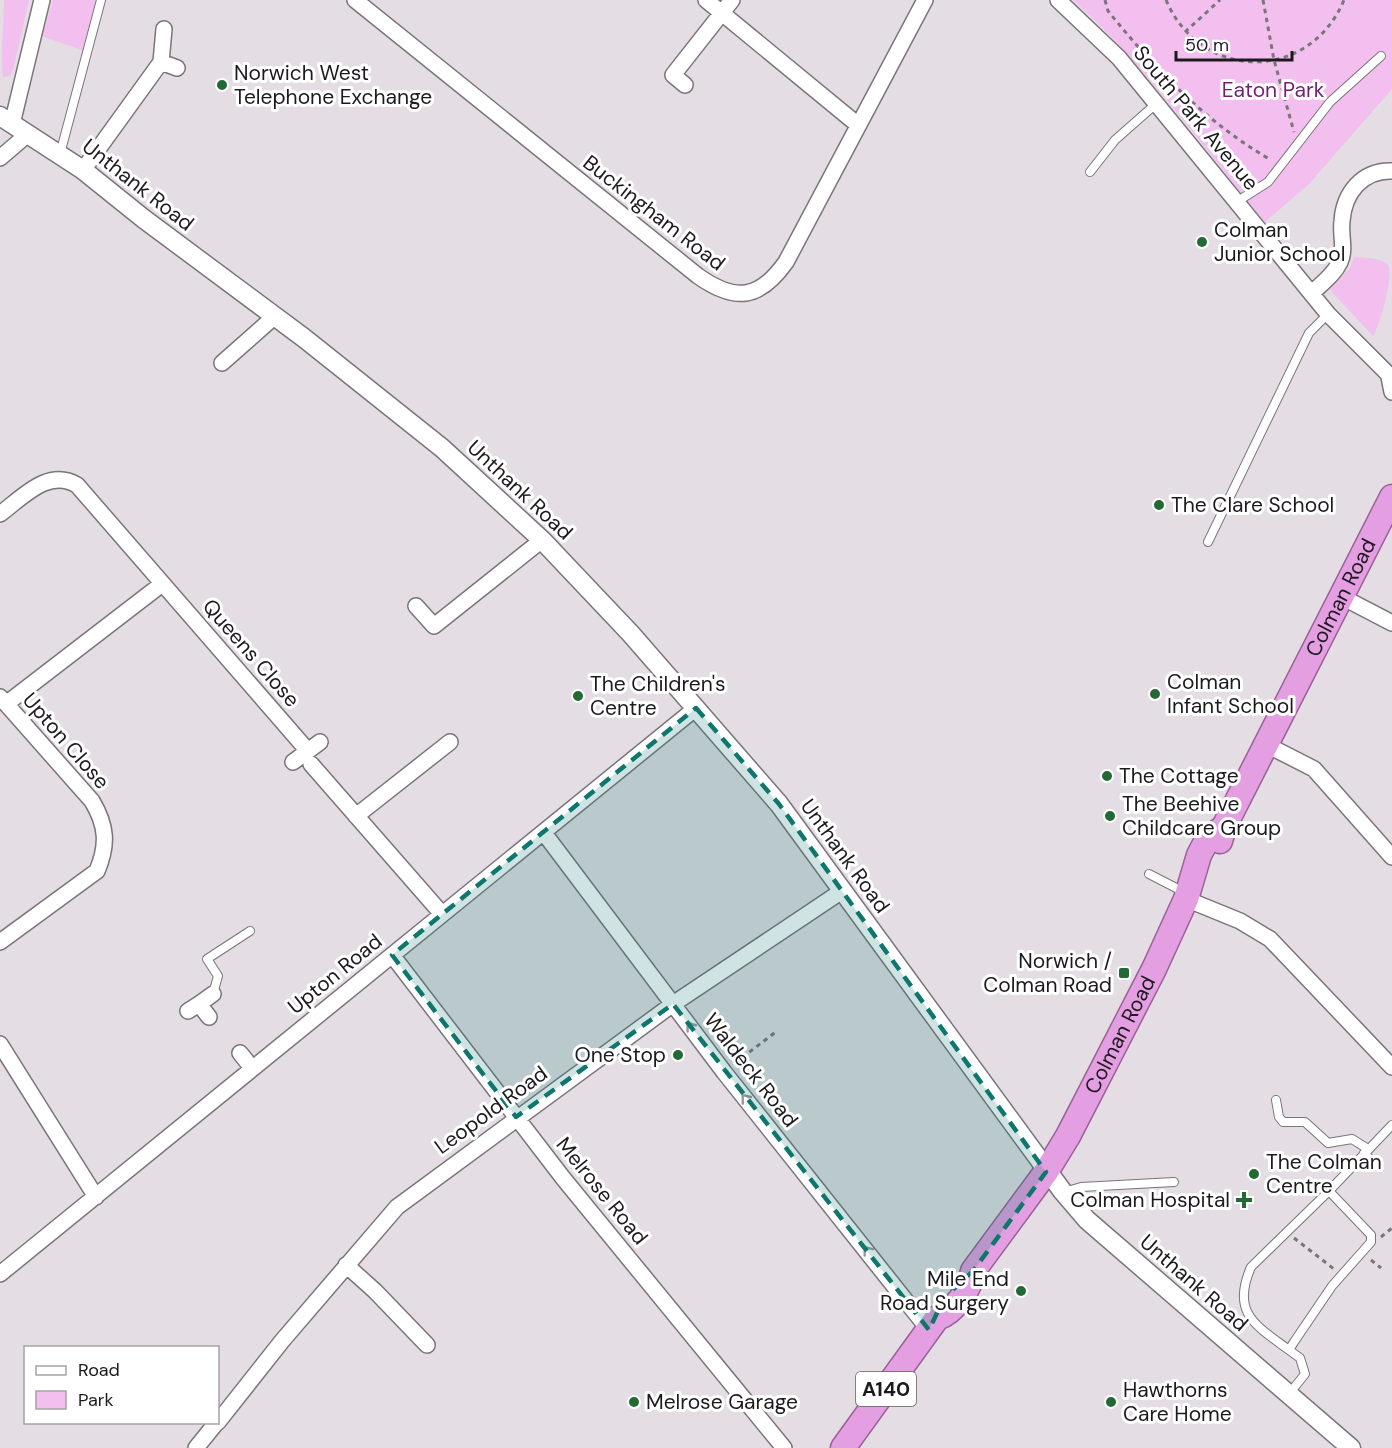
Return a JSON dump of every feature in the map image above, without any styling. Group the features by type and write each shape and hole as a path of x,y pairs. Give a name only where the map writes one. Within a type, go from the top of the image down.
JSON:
{"highway":[{"name":"Colman Road","path":"1046,1172 1125,1026 1187,896 1207,873 1217,852 1224,827 1392,497"},
{"name":"A140","path":"843,1448 933,1324 947,1315 971,1283 973,1270 1046,1172"}],"street":[{"path":"6,120 42,0"},
{"name":"Buckingham Road","path":"355,0 698,276 715,288 731,294 747,294 773,280 925,0"},
{"path":"706,0 858,125"},
{"path":"673,75 732,0"},
{"name":"South Park Avenue","path":"1058,0 1119,58 1329,314 1391,382"},
{"path":"83,170 161,62 164,29"},
{"path":"161,62 177,68"},
{"name":"Unthank Road","path":"6,120 83,170 274,316 434,442 542,540 631,634 779,804 1046,1172 1087,1220 1351,1448"},
{"path":"0,158 28,134"},
{"path":"1312,293 1340,264 1344,250 1341,222 1344,208 1357,182 1375,173 1392,171"},
{"path":"222,363 274,316"},
{"name":"Queens Close","path":"0,514 41,484 52,479 66,479 78,485 162,584 313,752 356,816 442,914"},
{"path":"416,606 434,626 542,540"},
{"path":"3,701 162,584"},
{"path":"1342,597 1392,623"},
{"name":"Upton Close","path":"0,942 97,871 104,854 106,836 102,818 92,801 3,701"},
{"name":"Upton Road","path":"0,1274 696,708"},
{"path":"356,816 450,742"},
{"path":"1267,745 1314,769 1392,857"},
{"path":"293,762 313,752"},
{"name":"Waldeck Road","path":"544,833 724,1072 933,1324"},
{"name":"Leopold Road","path":"219,1420 346,1265 397,1207 516,1117 673,1004 842,891"},
{"path":"1187,896 1240,921 1270,939 1392,1067"},
{"name":"Melrose Road","path":"392,955 563,1178 784,1448"},
{"path":"209,1017 193,1008 213,994"},
{"path":"0,1044 96,1197"},
{"path":"240,1053 252,1068"},
{"path":"346,1265 375,1291 427,1345"},
{"name":"Leopold Road","path":"196,1448 215,1424"}],"lane":[{"path":"60,154 101,0"},
{"path":"1238,201 1268,182 1330,102 1381,56"},
{"path":"1090,172 1115,140 1157,103"},
{"path":"1208,542 1309,333 1329,314"},
{"path":"1149,874 1187,896"},
{"path":"213,994 218,976 207,959 250,931"},
{"path":"1276,1100 1279,1117 1283,1122 1305,1122 1328,1143 1352,1139 1366,1151 1377,1166"},
{"path":"1289,1394 1305,1374 1300,1359 1262,1330 1246,1314 1242,1295 1251,1267 1392,1125"},
{"path":"1063,1192 1081,1187 1174,1182"},
{"path":"1290,1350 1332,1286 1371,1242 1371,1235 1329,1191"}],"path":[{"path":"1105,0 1108,10 1148,60 1181,94 1246,146 1280,166"},
{"path":"1167,0 1172,14 1185,32 1201,45 1220,56 1251,62 1274,60 1301,50 1314,42 1333,20 1344,0"},
{"path":"1185,32 1221,0"},
{"path":"1263,0 1274,60 1297,144"},
{"path":"724,1072 777,1030"},
{"path":"1286,1231 1343,1275"}],"highlighted area":[{"path":"696,708 779,804 1046,1172 973,1271 944,1298 929,1330 673,1004 516,1117 392,955"}],"green space":[{"path":"4,0 29,0 13,70 10,76 3,77 2,49"},
{"path":"53,0 97,0 84,51 42,36"},
{"name":"Eaton Park","path":"1073,0 1392,0 1392,89 1309,184 1265,222 1149,79 1100,25"},
{"path":"1354,257 1377,259 1389,266 1385,302 1373,336 1330,290 1350,268"}],"place":[{"name":"Norwich West Telephone Exchange","path":"222,85"},
{"name":"Colman Junior School","path":"1202,242"},
{"name":"The Clare School","path":"1159,505"},
{"name":"Colman Infant School","path":"1155,694"},
{"name":"The Children's Centre","path":"578,696"},
{"name":"The Cottage","path":"1107,776"},
{"name":"The Beehive Childcare Group","path":"1110,816"},
{"name":"Norwich / Colman Road","path":"1124,973"},
{"name":"One Stop","path":"678,1055"},
{"name":"The Colman Centre","path":"1254,1174"},
{"name":"Colman Hospital","path":"1244,1200"},
{"name":"Mile End Road Surgery","path":"1021,1291"},
{"name":"Melrose Garage","path":"634,1402"},
{"name":"Hawthorns Care Home","path":"1111,1402"}]}
